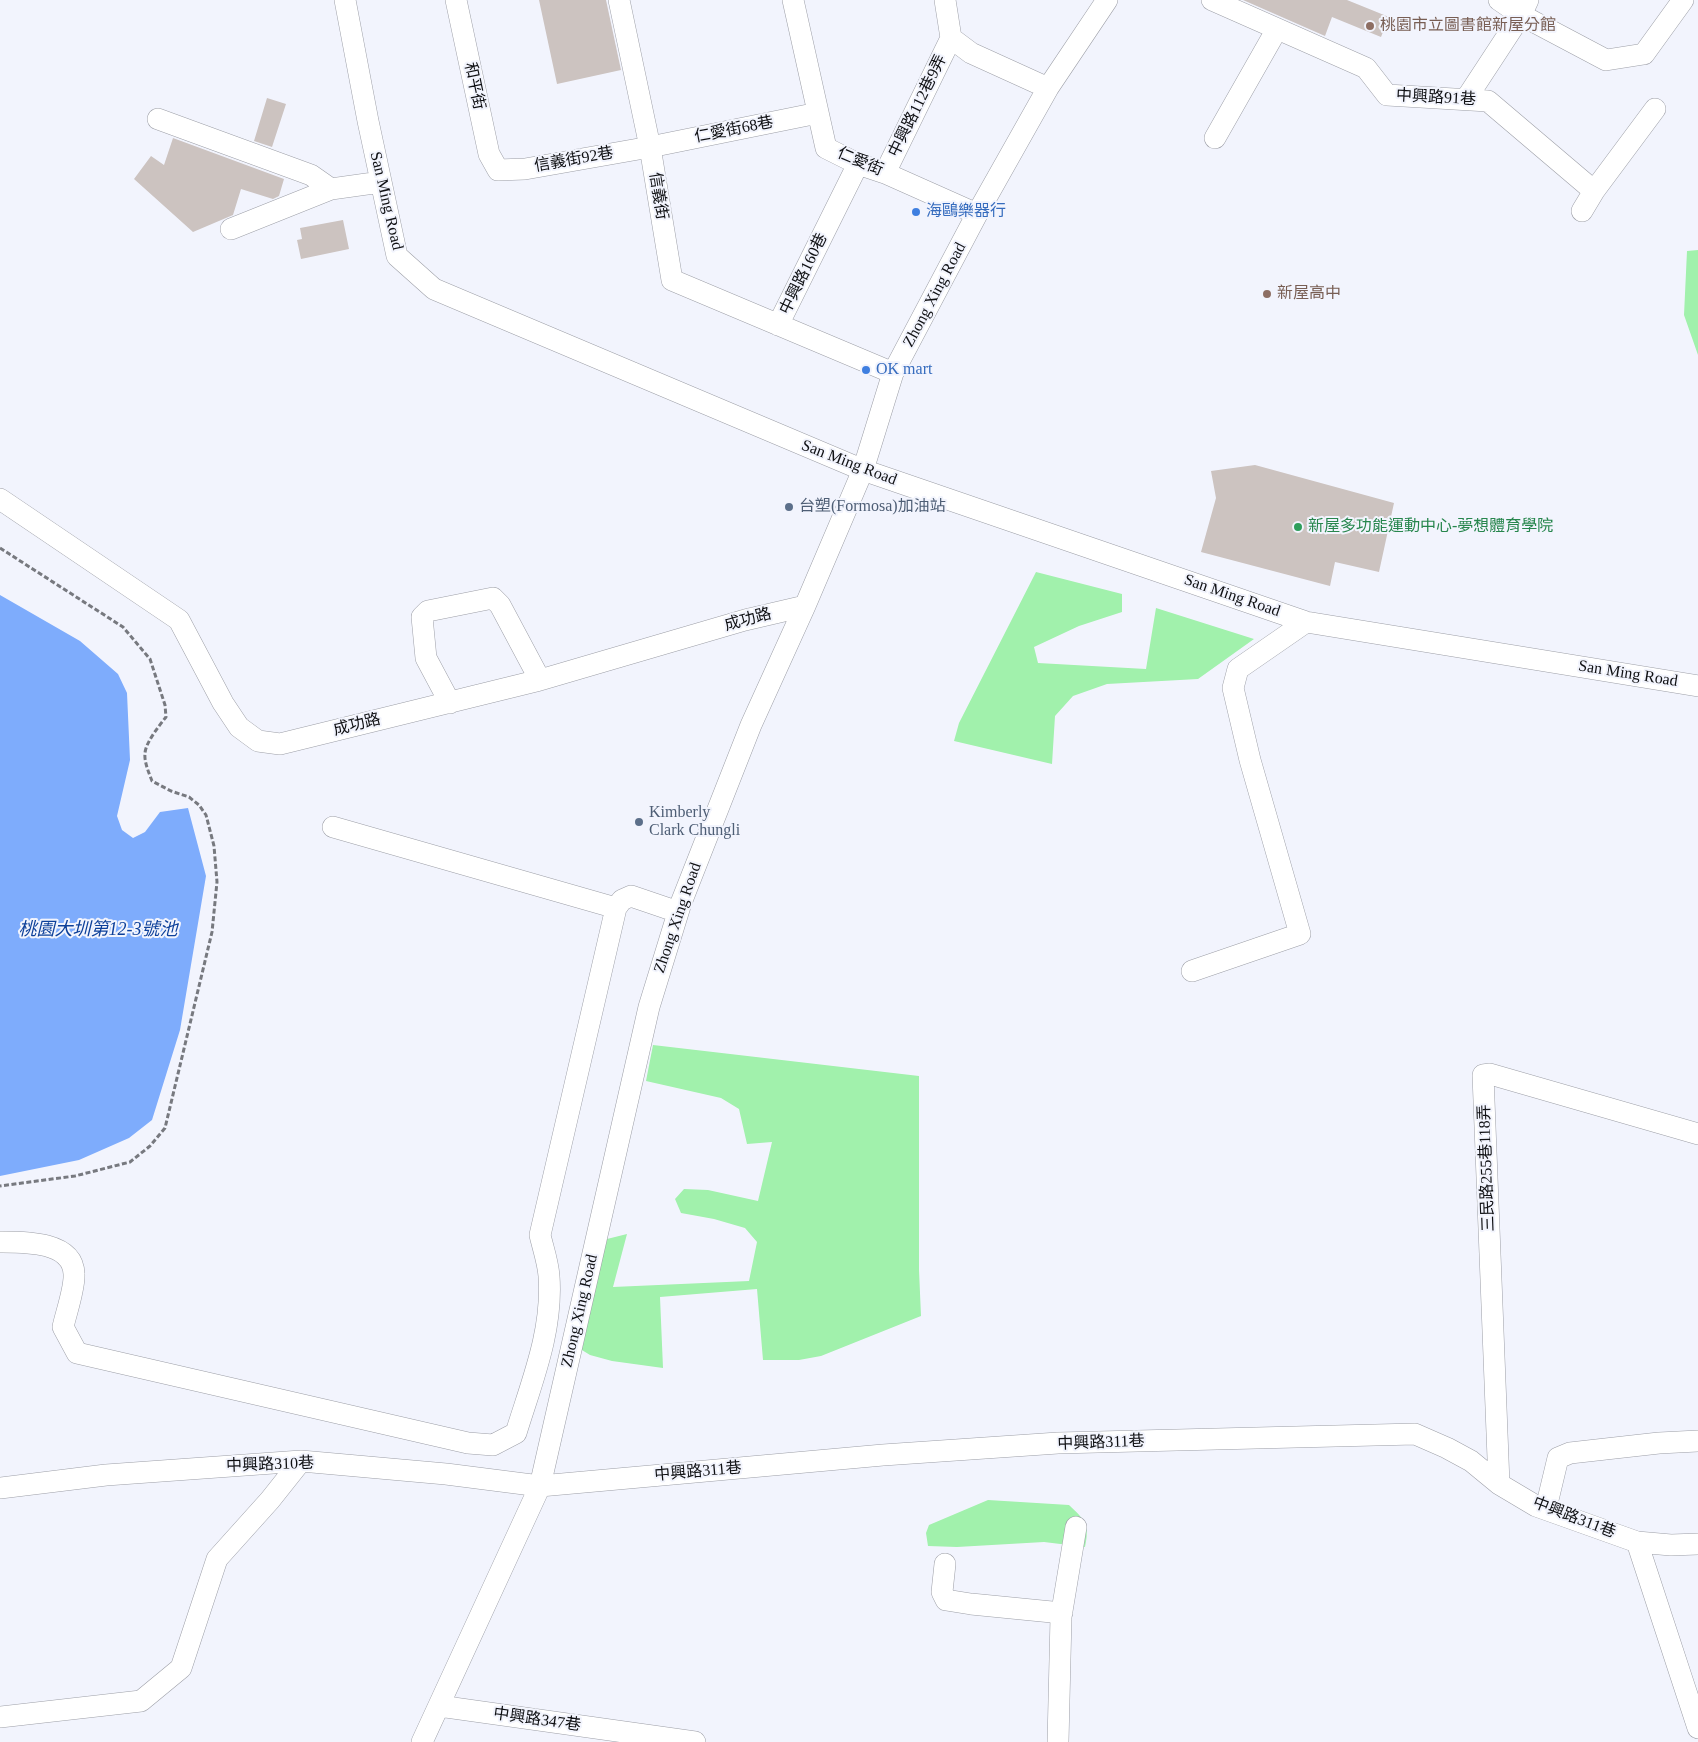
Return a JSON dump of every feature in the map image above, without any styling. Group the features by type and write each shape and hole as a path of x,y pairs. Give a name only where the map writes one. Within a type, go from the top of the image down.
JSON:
{"street":[{"name":"San Ming Road","path":"345,0 381,182 398,256 434,289 863,470 1306,622 1698,686"},
{"name":"和平街","path":"456,0 489,154 498,170"},
{"name":"信義街","path":"619,0 650,147 672,280 778,325"},
{"name":"仁愛街","path":"793,0 826,148 858,164 885,173 977,214"},
{"path":"945,0 951,38 971,53 1048,88"},
{"name":"Zhong Xing Road","path":"422,1742 540,1486 649,1008 678,912 751,725 805,606 863,470 893,373 977,214 1048,88 1107,0"},
{"name":"中興路91巷","path":"1212,0 1366,68 1388,95 1488,101 1594,191"},
{"path":"1499,0 1524,7 1606,60 1644,54 1683,0"},
{"path":"1466,99 1524,7"},
{"path":"1215,138 1277,29"},
{"name":"中興路112巷9弄","path":"885,173 951,38"},
{"path":"1582,211 1594,191 1655,109"},
{"name":"仁愛街68巷","path":"650,147 818,113"},
{"path":"158,119 311,175 331,189"},
{"name":"信義街92巷","path":"498,170 525,169 650,147"},
{"name":"中興路160巷","path":"858,164 778,325 893,373"},
{"path":"231,229 331,189 381,182"},
{"name":"成功路","path":"0,499 179,620 223,703 239,726 258,741 280,744 540,680 745,620 805,606"},
{"path":"450,703 426,658 422,617 428,611 492,598 500,604 540,680"},
{"path":"1192,972 1300,934 1250,760 1233,688 1238,669 1306,622"},
{"path":"333,827 616,908"},
{"path":"0,1242 33,1243 56,1249 63,1252 73,1264 74,1276 63,1327 77,1353 468,1443 493,1445 516,1433 543,1345 548,1321 549,1275 540,1234 616,908 622,900 631,896 678,912"},
{"name":"三民路255巷118弄","path":"1498,1484 1483,1075 1490,1074 1698,1134"},
{"name":"中興路311巷","path":"540,1486 883,1455 1058,1444 1415,1434 1472,1461 1498,1484 1536,1506 1637,1542 1671,1546 1698,1544"},
{"path":"1546,1508 1558,1458 1570,1453 1659,1443 1698,1441"},
{"path":"0,1717 141,1701 181,1668 217,1559 270,1500 301,1461"},
{"name":"中興路310巷","path":"0,1488 106,1475 301,1461 446,1474 540,1486"},
{"path":"1058,1742 1062,1613 1076,1527"},
{"path":"1637,1542 1689,1672 1698,1728"},
{"path":"945,1564 942,1592 946,1600 1062,1613"},
{"name":"中興路347巷","path":"439,1706 695,1742"}],"path":[{"path":"0,548 124,627 150,659 165,705 166,717 156,730 145,752 147,767 152,781 170,792 189,797 198,804 206,815 214,846 217,882 212,932 164,1128 150,1146 130,1162 75,1176 0,1186"}],"green space":[{"path":"1698,250 1698,355 1684,315 1687,251"},
{"path":"1036,572 1122,594 1122,612 1079,626 1034,647 1038,663 1146,669 1156,608 1254,639 1198,679 1107,684 1073,696 1055,716 1052,764 954,741 959,723"},
{"path":"653,1045 919,1076 919,1270 921,1316 821,1356 799,1360 763,1360 757,1289 660,1297 663,1368 612,1361 590,1355 577,1347 607,1239 627,1234 613,1287 749,1281 757,1242 745,1228 714,1219 681,1213 675,1199 684,1189 708,1190 758,1201 772,1142 747,1144 739,1109 721,1098 646,1081"},
{"path":"988,1500 1069,1505 1085,1523 1087,1533 1085,1547 1044,1542 957,1547 928,1546 926,1533 929,1525"}],"water":[{"name":"桃園大圳第12-3號池","path":"0,595 80,641 118,674 127,693 130,760 117,816 122,830 133,838 145,832 160,812 188,808 206,876 180,1030 152,1120 129,1138 79,1160 0,1176"}],"building":[{"path":"539,0 606,0 621,70 557,84"},
{"name":"桃園市立圖書館新屋分館","path":"1243,0 1347,0 1389,17 1381,37 1332,17 1325,36"},
{"path":"267,98 286,104 272,147 254,141"},
{"path":"173,138 284,179 279,196 273,199 241,189 233,215 193,232 134,179 151,156 164,165"},
{"path":"343,220 349,249 301,259 297,240 302,239 300,228"},
{"name":"新屋多功能運動中心-夢想體育學院","path":"1255,465 1394,503 1379,572 1335,562 1330,586 1201,552 1216,498 1211,471"}],"place":[{"name":"桃園市立圖書館新屋分館","path":"1370,26"},
{"name":"海鷗樂器行","path":"916,212"},
{"name":"新屋高中","path":"1267,294"},
{"name":"OK mart","path":"866,370"},
{"name":"台塑(Formosa)加油站","path":"789,507"},
{"name":"新屋多功能運動中心-夢想體育學院","path":"1298,527"},
{"name":"Kimberly Clark Chungli","path":"639,822"}]}
